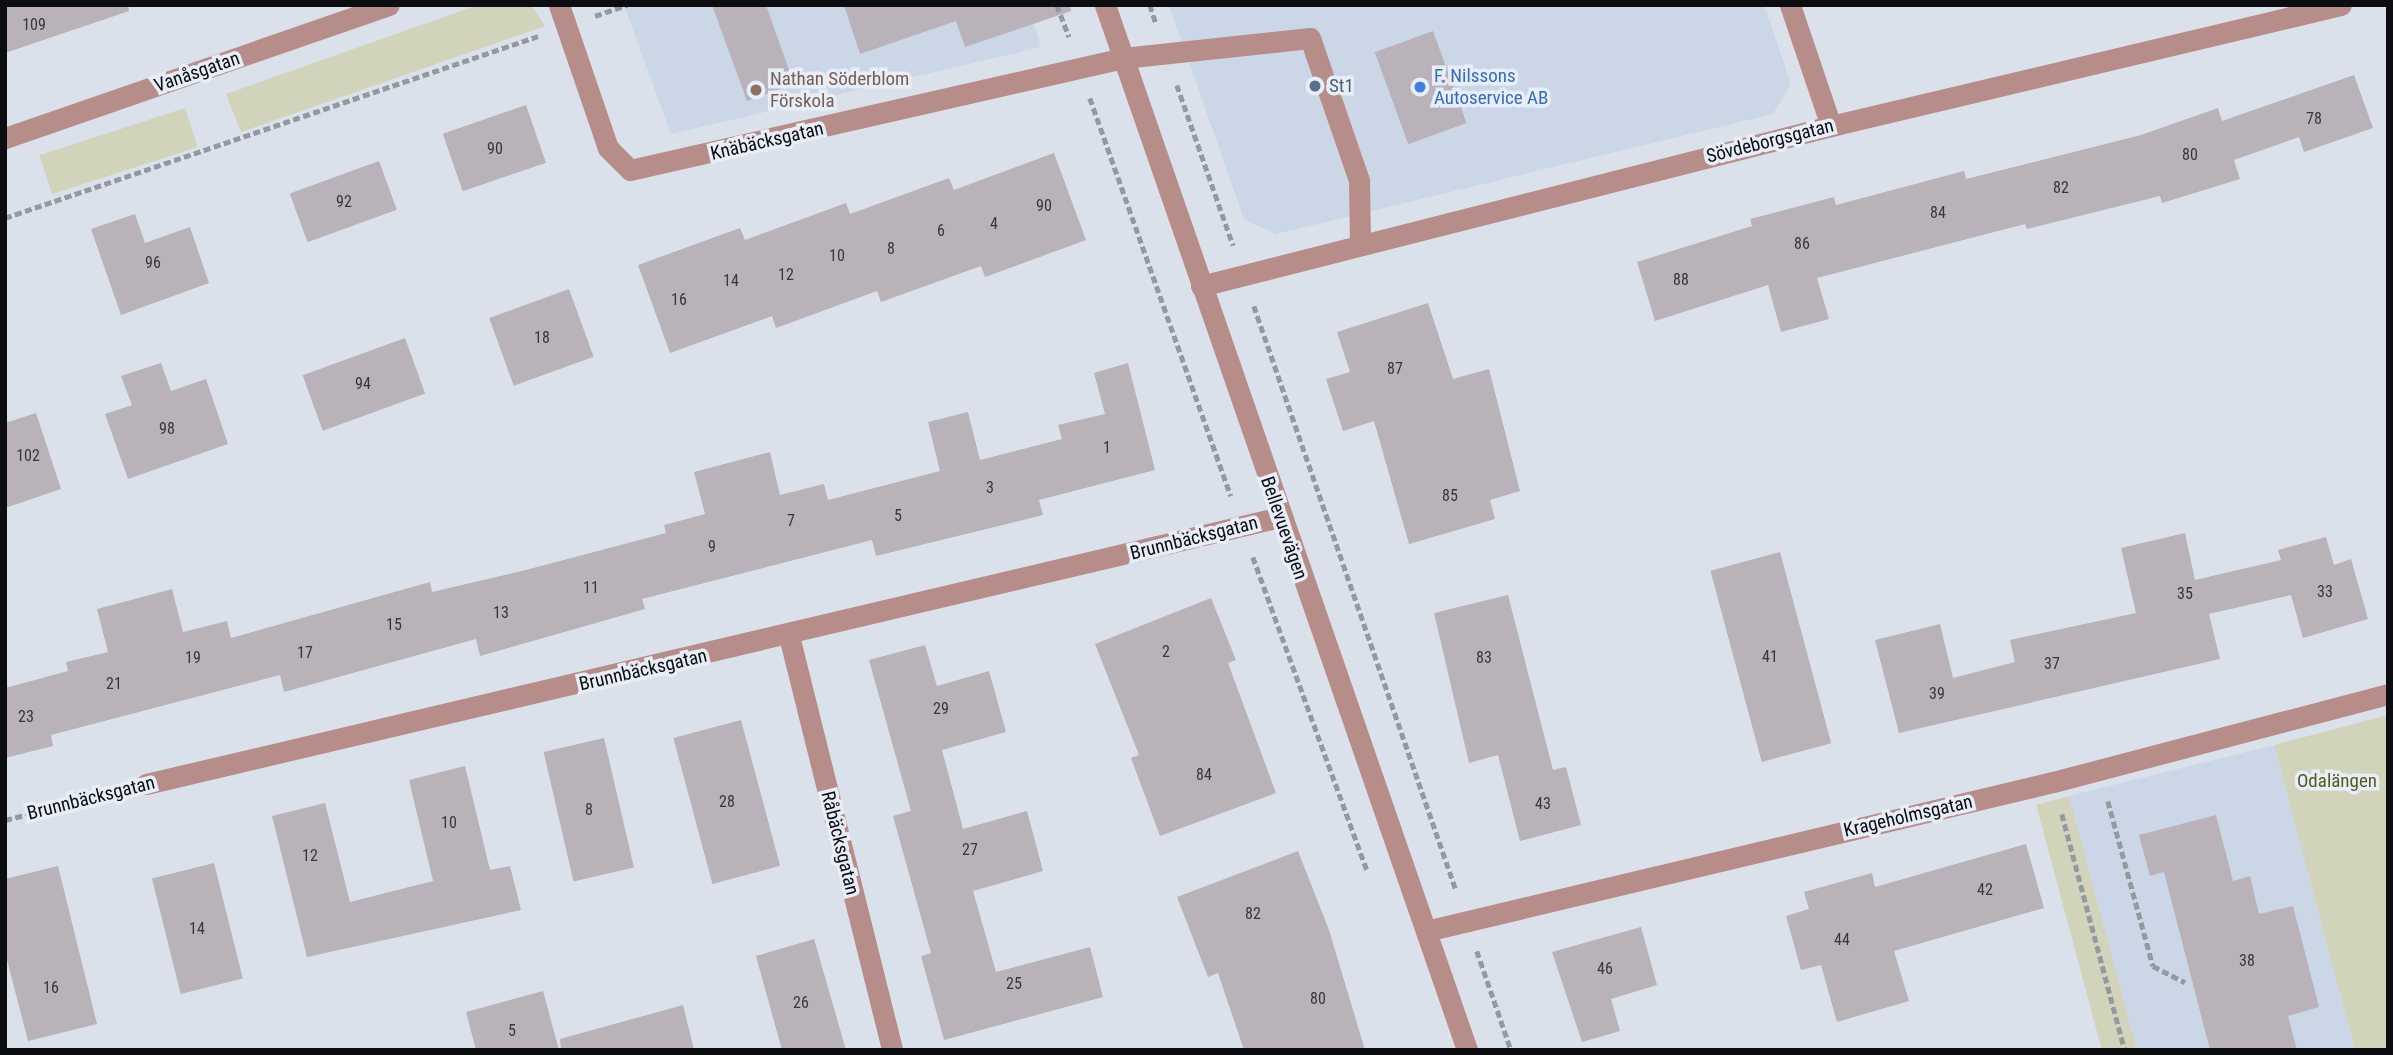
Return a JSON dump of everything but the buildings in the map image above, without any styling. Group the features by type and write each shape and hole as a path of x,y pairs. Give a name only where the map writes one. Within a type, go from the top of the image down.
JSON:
{"street":[{"name":"Vanåsgatan","path":"5,138 389,5"},
{"name":"Knäbäcksgatan","path":"559,5 608,148 630,170 1123,58"},
{"name":"Bellevuevägen","path":"1105,5 1280,517 1468,1050"},
{"path":"1790,5 1831,126"},
{"name":"Sövdeborgsgatan","path":"1201,286 1831,126 2341,5"},
{"path":"1123,58 1310,38 1359,180 1360,245"},
{"name":"Brunnbäcksgatan","path":"146,784 789,636 1280,517"},
{"name":"Råbäcksgatan","path":"789,636 892,1050"},
{"name":"Krageholmsgatan","path":"1426,931 1466,919 2053,782 2388,694"}],"path":[{"path":"5,218 627,5"},
{"path":"1150,5 1511,1050"},
{"path":"2100,770 2153,966 2185,982"},
{"path":"2053,782 2125,1050"},
{"name":"Brunnbäcksgatan","path":"5,820 146,784"}],"shaded area":[{"name":"Nathan Söderblom Förskola","path":"632,5 1028,5 1041,47 671,134 625,8"},
{"path":"1169,5 1764,5 1791,84 1773,114 1276,234 1244,219"},
{"path":"2274,745 2355,1050 2137,1050 2069,796"}],"green space":[{"path":"478,5 531,5 545,26 241,132 226,94"},
{"path":"185,108 198,147 52,194 39,155"},
{"name":"Odalängen","path":"2388,715 2388,1050 2355,1050 2274,745"},
{"path":"2069,796 2137,1050 2102,1050 2036,805"}],"place":[{"name":"St1","path":"1315,86"},
{"name":"F. Nilssons Autoservice AB","path":"1420,87"},
{"name":"Nathan Söderblom Förskola","path":"756,90"}]}
